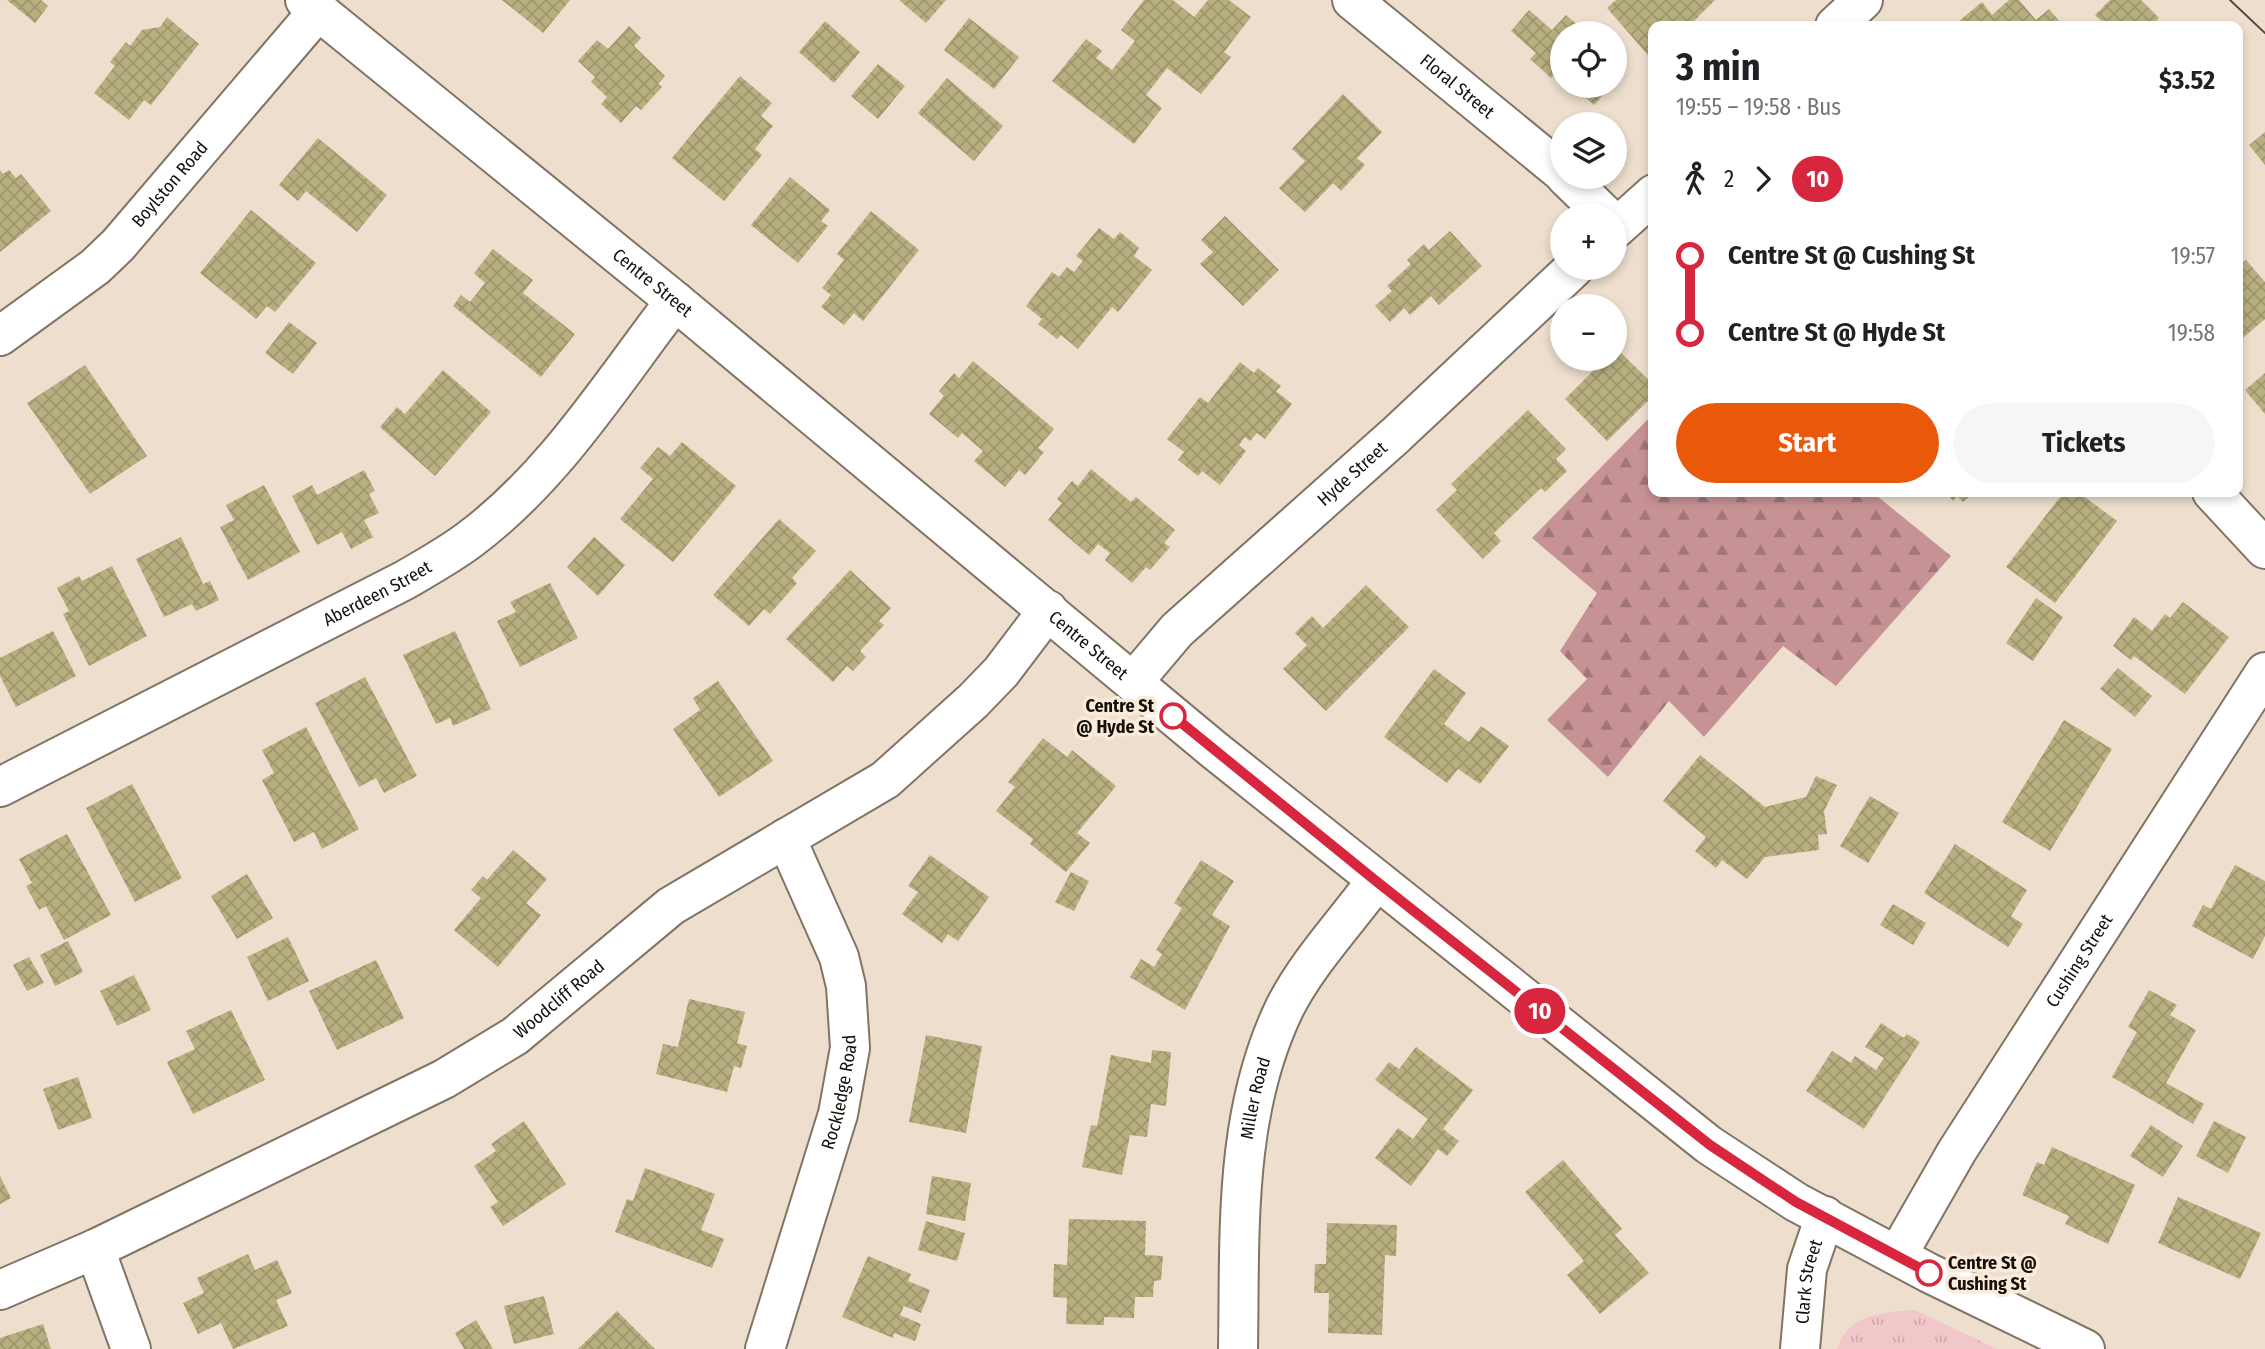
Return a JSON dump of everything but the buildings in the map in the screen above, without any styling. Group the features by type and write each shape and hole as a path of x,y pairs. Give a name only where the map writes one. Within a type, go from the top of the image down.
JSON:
{"street":[{"name":"Floral Street","path":"1352,0 1550,163"},
{"path":"1840,21 1863,0"},
{"name":"Centre Street","path":"312,6 675,300 1376,881 1710,1145 1768,1185 1929,1273 2085,1349"},
{"name":"Boylston Road","path":"0,336 95,267 118,245 312,6"},
{"name":"Floral Street","path":"1578,189 1592,203"},
{"path":"1627,214 1648,199"},
{"name":"Hyde Street","path":"1133,682 1177,630 1396,435 1561,280"},
{"name":"Aberdeen Street","path":"0,787 405,580 468,541 499,515 555,458 675,300"},
{"path":"2217,497 2265,549"},
{"name":"Woodcliff Road","path":"0,1290 95,1249 480,1059 545,1012 671,906 853,801 924,747 1001,672 1048,610"},
{"name":"Cushing Street","path":"1898,1254 1965,1140 2265,672"},
{"name":"Rockledge Road","path":"765,1349 838,1114 850,1048 846,986 839,957 786,838"},
{"name":"Miller Road","path":"1238,1349 1243,1163 1248,1120 1259,1077 1285,1007 1302,979 1376,881"},
{"name":"Clark Street","path":"1800,1349 1807,1269 1825,1216"},
{"path":"95,1249 131,1349"}],"green space":[{"path":"1648,419 1648,497 1878,497 1951,556 1836,686 1783,646 1704,737 1669,701 1608,777 1547,720 1587,679 1560,651 1597,593 1532,538"},
{"path":"1915,1310 1997,1349 1837,1349 1849,1328 1868,1317"}],"tram line":[{"path":"2230,0 2265,33"}],"bus line":[{"name":"10","path":"1173,716 1376,881 1710,1145 1796,1202 1898,1254 1929,1273"}],"place":[{"name":"Centre St @ Hyde St","path":"1173,716"},
{"name":"Centre St @ Cushing St","path":"1929,1273"}]}
